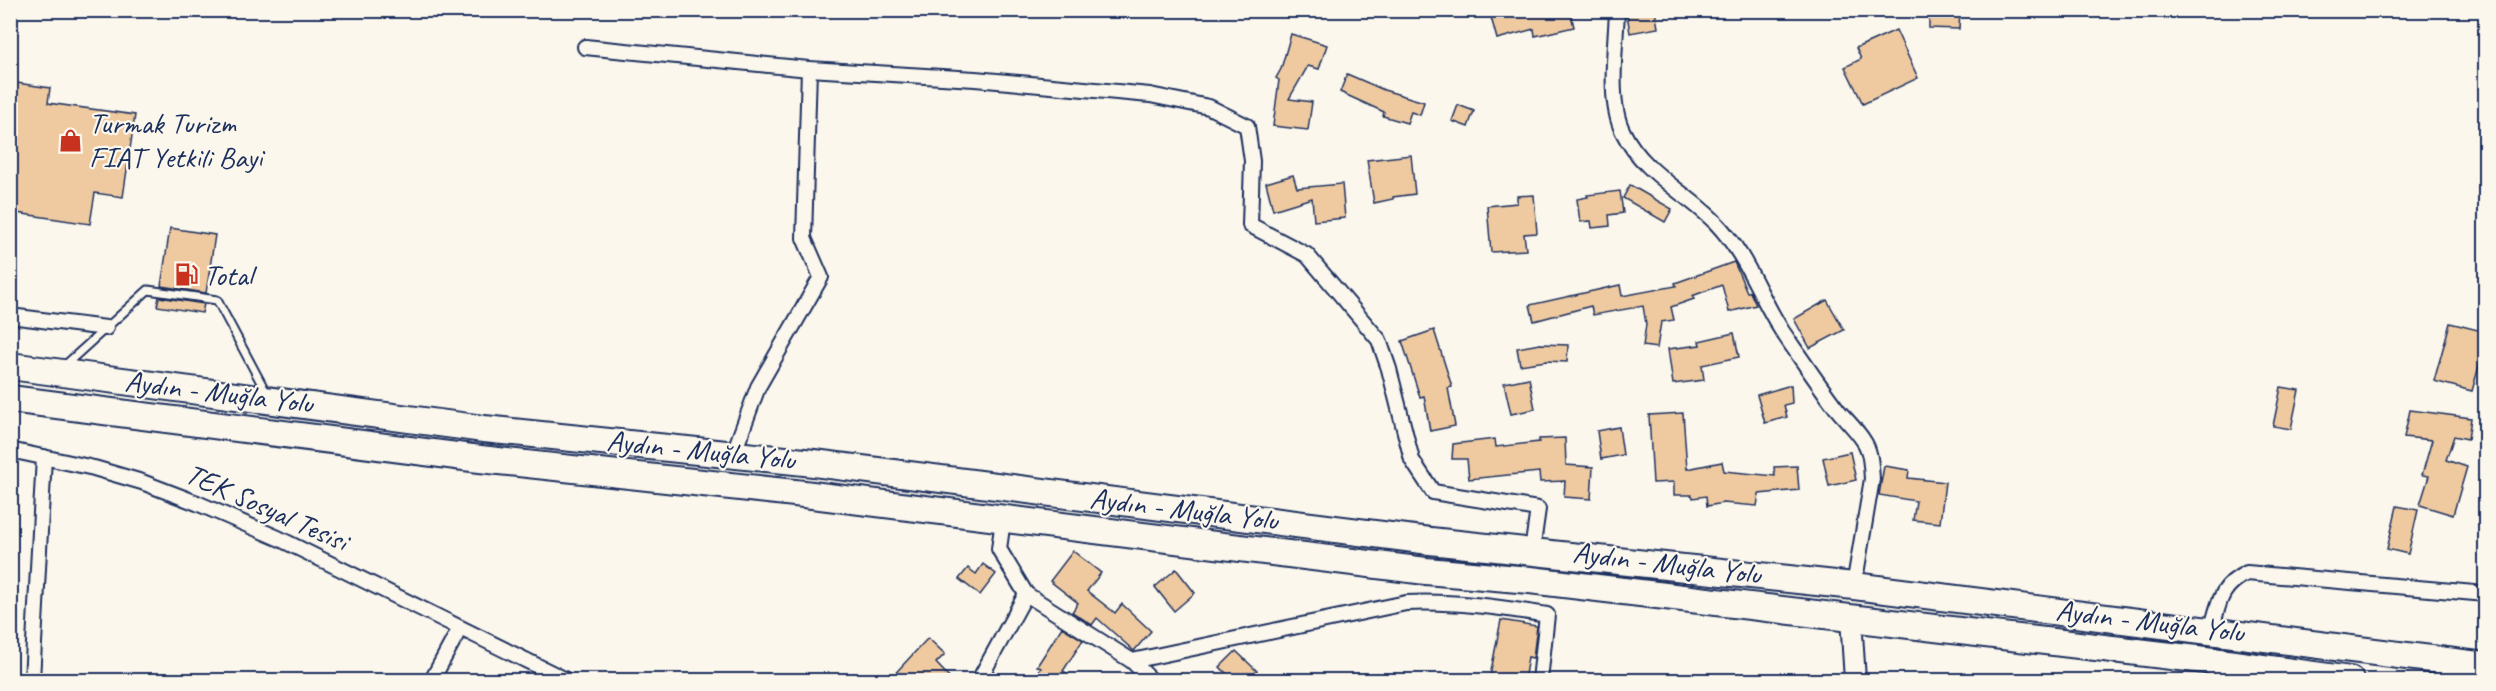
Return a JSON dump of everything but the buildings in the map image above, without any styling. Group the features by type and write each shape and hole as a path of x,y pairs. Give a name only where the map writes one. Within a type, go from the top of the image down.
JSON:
{"highway":[{"name":"Aydın - Muğla Yolu","path":"10,366 484,429 733,455 1532,551 1854,586 2486,666"},
{"name":"Aydın - Muğla Yolu","path":"10,399 480,459 792,493 1425,572 1530,580 2205,660 2350,681"},
{"path":"1851,618 1854,586"}],"street":[{"path":"1617,10 1616,107 1622,130 1635,152 1651,169 1714,221 1737,246 1759,293 1782,331 1822,389 1864,441 1871,462 1872,479 1854,586"},
{"path":"585,47 809,69 1150,95 1209,107 1247,126 1252,161 1250,225 1306,255 1379,340 1389,369 1412,460 1433,492 1538,509 1532,551"},
{"path":"733,455 758,387 821,277 804,238 809,69"},
{"path":"10,316 106,328"},
{"name":"TEK Sosyal Tesisi","path":"10,450 142,482 197,502 279,538 566,681"},
{"path":"32,681 44,457"},
{"path":"1003,520 999,549 1026,594 1132,661 1151,681"},
{"path":"2211,631 2225,589 2231,582 2247,573 2486,594"},
{"path":"979,681 1026,594"},
{"path":"1132,661 1406,603 1447,602 1546,615 1540,681"},
{"path":"1851,618 1854,681"},
{"path":"432,681 460,628"}],"lane":[{"path":"57,373 148,290 217,300 270,399"}],"place":[{"name":"Turmak Turizm FIAT Yetkili Bayi","path":"71,140"},
{"name":"Total","path":"186,275"}]}
